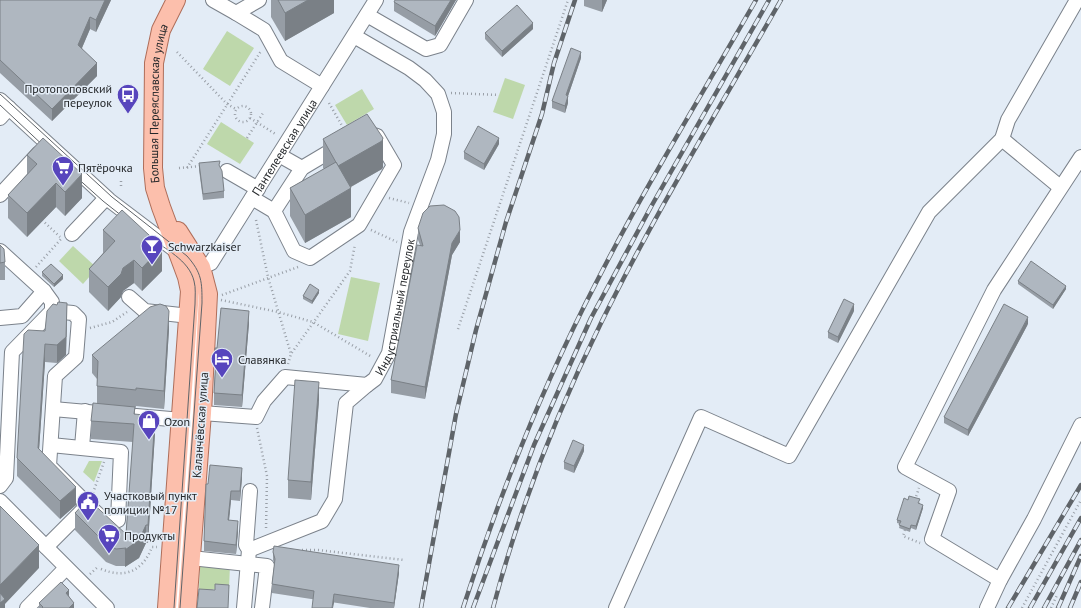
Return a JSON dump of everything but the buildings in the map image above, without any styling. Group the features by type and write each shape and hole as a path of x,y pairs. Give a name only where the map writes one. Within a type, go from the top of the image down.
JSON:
{"main road":[{"name":"Большая Переяславская улица","path":"176,0 161,30 154,63 153,168 155,188 161,207 190,261"},
{"name":"Каланчёвская улица","path":"161,207 208,294 202,413 187,608"},
{"name":"Каланчёвская улица","path":"167,608 189,316 190,291 187,277 190,261"}],"street":[{"path":"213,0 264,30 281,61 322,86"},
{"path":"236,13 259,0"},
{"name":"Пантелеевская улица","path":"190,261 211,263 376,0"},
{"path":"367,15 426,50 440,45 466,0"},
{"path":"616,608 701,417 789,456 929,212 1002,139 1008,120 1077,0"},
{"name":"Индустриальный переулок","path":"202,413 256,417 264,401 285,376 367,385 375,379 385,365 389,353 411,232 438,160 444,134 444,112 438,94 425,80 409,68 354,36"},
{"path":"3,108 48,144 106,198 190,261 198,282 199,304 178,608"},
{"path":"227,171 255,193 274,212 294,251 310,258 359,225 394,165 377,136 363,132 302,168 274,212"},
{"path":"1002,139 1060,186"},
{"path":"0,195 48,144"},
{"path":"280,155 302,168"},
{"path":"1000,580 932,540 949,491 905,468 994,290 1060,186 1081,157"},
{"path":"67,236 106,198"},
{"path":"0,251 44,291 52,302 52,311 12,352 6,364 6,478 0,486"},
{"path":"0,318 22,316 44,291"},
{"path":"134,301 145,311 189,316"},
{"path":"51,445 121,452 118,520 108,524 49,466 55,376 76,357 79,319 73,312 52,311"},
{"path":"248,557 265,545 322,521 336,499 346,402 367,385"},
{"path":"53,409 182,420"},
{"path":"82,447 85,411"},
{"path":"987,608 1000,580 1034,519 1081,425"},
{"path":"244,608 248,557 246,545 250,490"},
{"path":"0,501 107,608"},
{"path":"46,547 88,505"},
{"path":"191,558 248,557 267,566 262,608"},
{"path":"27,608 66,568"}],"path":[{"path":"458,329 568,0"},
{"path":"187,168 269,38"},
{"path":"177,52 227,104 236,109"},
{"path":"449,93 499,95"},
{"path":"329,103 353,138"},
{"path":"236,109 246,106 250,111 250,118"},
{"path":"236,109 235,113 237,119 244,122 250,118"},
{"path":"247,138 263,113"},
{"path":"250,118 277,135"},
{"path":"121,181 121,187"},
{"path":"377,194 421,207"},
{"path":"28,276 67,236 42,220"},
{"path":"256,220 268,277 291,354 350,271 359,225 408,247"},
{"path":"221,296 268,277 299,267 310,258"},
{"path":"214,299 278,312 313,322 385,365"},
{"path":"78,331 112,322 134,301"},
{"path":"255,420 267,476 265,545"},
{"path":"88,505 109,450"},
{"path":"1022,608 1081,500"},
{"path":"88,577 100,568 113,574 123,574 132,571 142,564 152,547 160,548"},
{"path":"297,550 318,550 404,560"},
{"path":"1051,608 1057,595"}],"green space":[{"path":"227,31 254,48 230,86 203,69"},
{"path":"505,78 525,85 513,119 493,112"},
{"path":"362,89 374,109 347,125 335,105"},
{"path":"221,122 254,143 240,164 207,144"},
{"path":"73,246 97,268 83,284 59,261"},
{"path":"351,277 380,283 368,341 338,334"},
{"path":"89,461 102,461 94,482 83,472"},
{"path":"200,564 230,565 229,589 199,591"}],"tram line":[{"path":"0,94 112,197 187,256 196,268 200,278 202,303 180,608"},
{"path":"0,105 48,150"},
{"path":"74,175 127,220"},
{"path":"149,237 182,261 191,274 195,289 174,608"}],"railway":[{"path":"421,608 456,414 476,330 506,222 542,114 554,63 575,0"},
{"path":"463,608 492,524 523,442 577,320 635,210 756,0"},
{"path":"473,608 534,445 591,318 652,205 769,0"},
{"path":"493,608 503,571 540,463 569,392 601,323 643,241 688,160 781,0"},
{"path":"1008,608 1081,485"},
{"path":"1030,608 1081,518"},
{"path":"1044,608 1081,540"},
{"path":"1058,608 1081,556"},
{"path":"1070,608 1081,582"}],"place":[{"name":"Протопоповский переулок","path":"128,114"},
{"name":"Пятёрочка","path":"63,186"},
{"name":"Schwarzkaiser","path":"152,266"},
{"name":"Славянка","path":"222,378"},
{"name":"Ozon","path":"149,440"},
{"name":"Участковый пункт полиции №17","path":"88,522"},
{"name":"Продукты","path":"109,554"}]}
